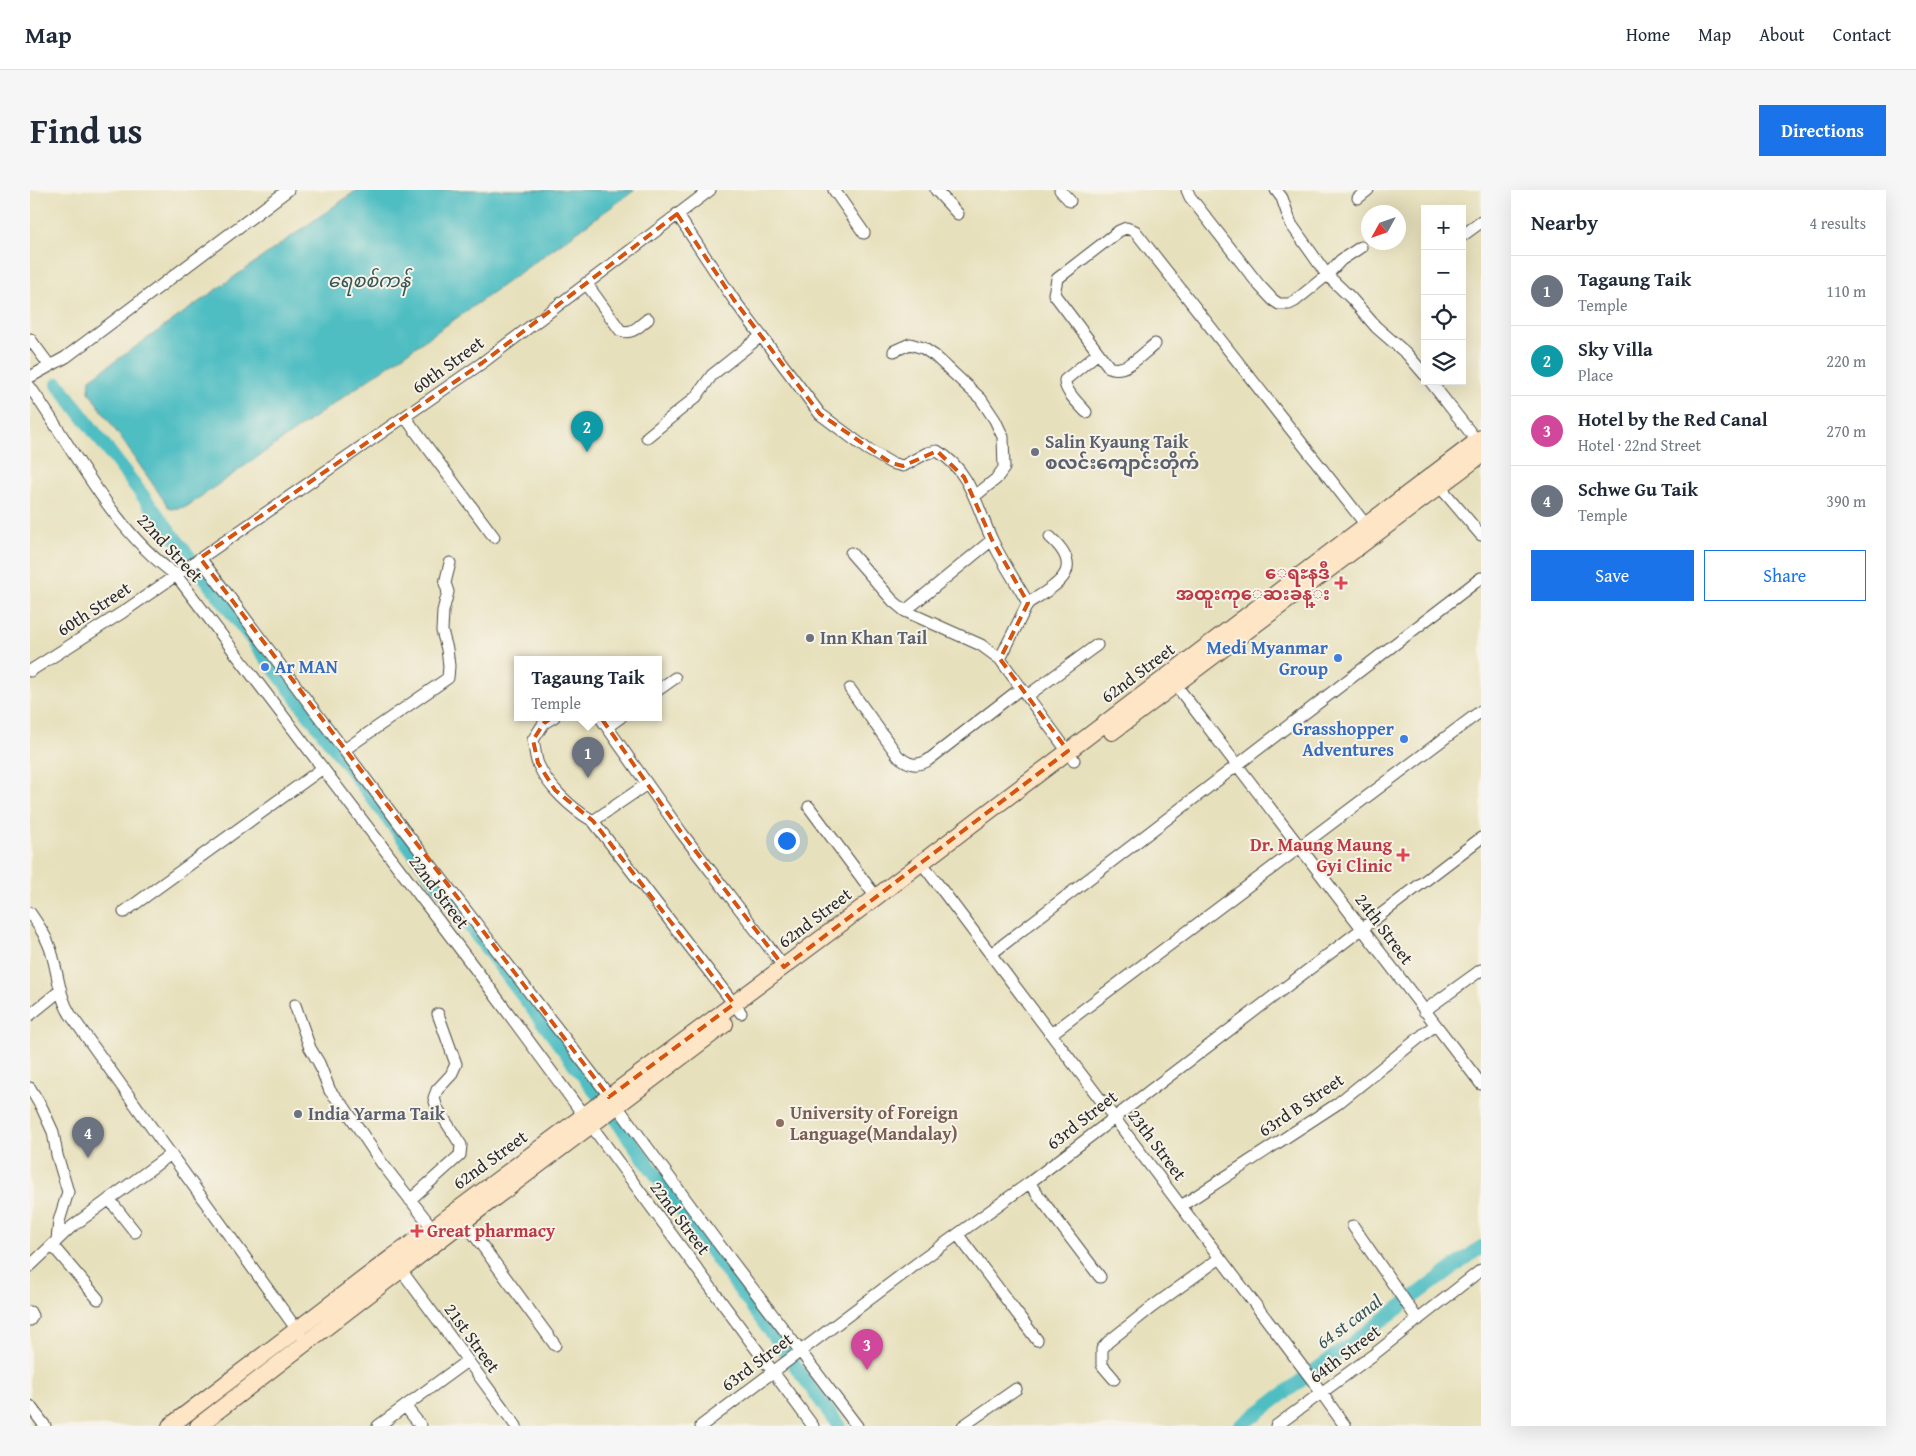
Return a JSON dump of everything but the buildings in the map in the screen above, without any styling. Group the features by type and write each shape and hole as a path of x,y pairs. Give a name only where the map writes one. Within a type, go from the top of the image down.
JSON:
{"main road":[{"name":"62nd Street","path":"198,1426 401,1270 437,1234 1172,680 1480,445"},
{"name":"62nd Street","path":"737,1008 784,967 876,897 924,866"},
{"name":"62nd Street","path":"170,1426 391,1258 464,1221 589,1120"},
{"path":"209,1396 220,1410"}],"street":[{"path":"30,377 74,351 288,190"},
{"name":"60th Street","path":"30,671 123,612 482,363 710,190"},
{"path":"834,190 864,233"},
{"path":"936,190 958,214"},
{"path":"1060,190 1070,202"},
{"path":"1187,190 1190,197 1259,285 1279,304 1295,301 1327,275 1340,260 1361,247"},
{"path":"1276,190 1282,198 1291,224 1327,275 1351,298 1376,327 1407,354 1421,370"},
{"path":"1358,198 1368,190"},
{"path":"677,214 734,300 820,414 867,449 898,466 903,466 926,453 937,451 945,456 964,477 983,490 992,540 1028,603"},
{"path":"1466,233 1481,222"},
{"path":"1155,344 1126,367 1120,369 1108,367 1056,298 1054,286 1057,279 1119,231 1126,228 1135,231 1370,530"},
{"path":"586,283 614,323 624,332 632,332 648,319"},
{"path":"647,436 696,398 712,375 761,336"},
{"path":"30,339 50,366"},
{"path":"894,351 910,344 923,348 935,356 960,377 981,399 995,420 1003,437 1004,468 1000,475 983,490"},
{"path":"1086,412 1068,391 1065,380 1098,353"},
{"path":"1433,385 1480,445"},
{"name":"22nd Street","path":"30,386 114,513 157,562 179,573 323,768 589,1120 813,1426"},
{"path":"405,417 494,536"},
{"path":"1434,481 1481,535"},
{"path":"1000,659 1028,603 1058,583 1067,568 1067,556 1062,548 1050,537"},
{"path":"905,610 992,540"},
{"path":"851,553 894,601 905,610 981,645 1000,659 1071,756"},
{"name":"22nd Street","path":"198,559 611,1103 797,1354 857,1426"},
{"path":"344,750 448,678 448,657 442,631 443,611 448,592 445,583 450,563"},
{"path":"991,954 1237,763 1481,578"},
{"path":"850,689 898,756 906,763 920,765 927,762 1024,692 1097,644"},
{"path":"662,687 675,678"},
{"name":"24th Street","path":"1172,680 1481,1084"},
{"path":"1051,1034 1481,711"},
{"path":"547,721 533,740 538,763 556,790 581,814 593,821 737,1008"},
{"path":"603,721 681,832 784,967"},
{"path":"607,727 615,721"},
{"path":"124,912 323,768"},
{"path":"593,821 647,784"},
{"path":"809,807 876,897"},
{"name":"63rd Street","path":"701,1426 1029,1183 1481,838"},
{"name":"23th Street","path":"924,866 1314,1381 1345,1426"},
{"path":"30,913 44,933 52,952 56,978 70,1014 307,1344"},
{"path":"1424,1011 1481,970"},
{"path":"31,1012 62,990"},
{"path":"296,1005 310,1048 319,1063 330,1090 346,1108 381,1162 437,1234"},
{"path":"410,1200 460,1155 461,1145 437,1108 434,1098 437,1090 451,1075 456,1064 438,1014"},
{"name":"63rd B Street","path":"1181,1206 1337,1104 1435,1025"},
{"path":"30,1088 53,1132 68,1192 59,1221 55,1243 98,1299"},
{"path":"30,1266 70,1228 171,1154"},
{"path":"1029,1183 1100,1277"},
{"path":"109,1200 135,1232"},
{"path":"464,1221 555,1345"},
{"path":"1354,1226 1418,1320"},
{"path":"958,1235 1037,1340"},
{"path":"1114,1379 1102,1365 1102,1349 1108,1342 1152,1307 1220,1258"},
{"name":"21st Street","path":"401,1270 466,1361 516,1426"},
{"name":"64th Street","path":"1276,1426 1374,1356 1481,1270"},
{"path":"30,1312 32,1316 30,1320"},
{"path":"378,1426 466,1361"},
{"path":"963,1426 1016,1389"},
{"path":"30,1406 45,1426"},
{"path":"405,1406 421,1426"}],"highlighted area":[{"path":"677,214 734,300 820,414 891,463 903,466 937,451 964,477 992,540 1028,603 1000,659 1068,751 784,967 681,832 585,695 544,723 533,740 538,763 555,790 593,821 734,1004 609,1097 200,558 482,363"}],"water":[{"name":"ရေစစ်ကန်","path":"357,190 635,190 468,310 186,507 170,509 89,392 90,379"}],"waterway":[{"path":"58,384 594,1090 839,1426"},
{"name":"64 st canal","path":"1240,1426 1481,1247"}],"place":[{"name":"Sky Villa","path":"587,452"},
{"name":"Salin Kyaung Taik စလင်းကျောင်းတိုက်","path":"1035,452"},
{"name":"ေရႊနဒီ အထူးကုေဆးခန္း","path":"1341,583"},
{"name":"Inn Khan Tail","path":"810,638"},
{"name":"Medi Myanmar Group","path":"1338,658"},
{"name":"Ar MAN","path":"265,667"},
{"name":"Grasshopper Adventures","path":"1404,739"},
{"name":"Tagaung Taik","path":"588,778"},
{"name":"Dr. Maung Maung Gyi Clinic","path":"1403,855"},
{"name":"India Yarma Taik","path":"298,1114"},
{"name":"University of Foreign Language(Mandalay)","path":"780,1123"},
{"name":"Schwe Gu Taik","path":"88,1158"},
{"name":"Great pharmacy","path":"417,1231"},
{"name":"Hotel by the Red Canal","path":"867,1370"}]}
